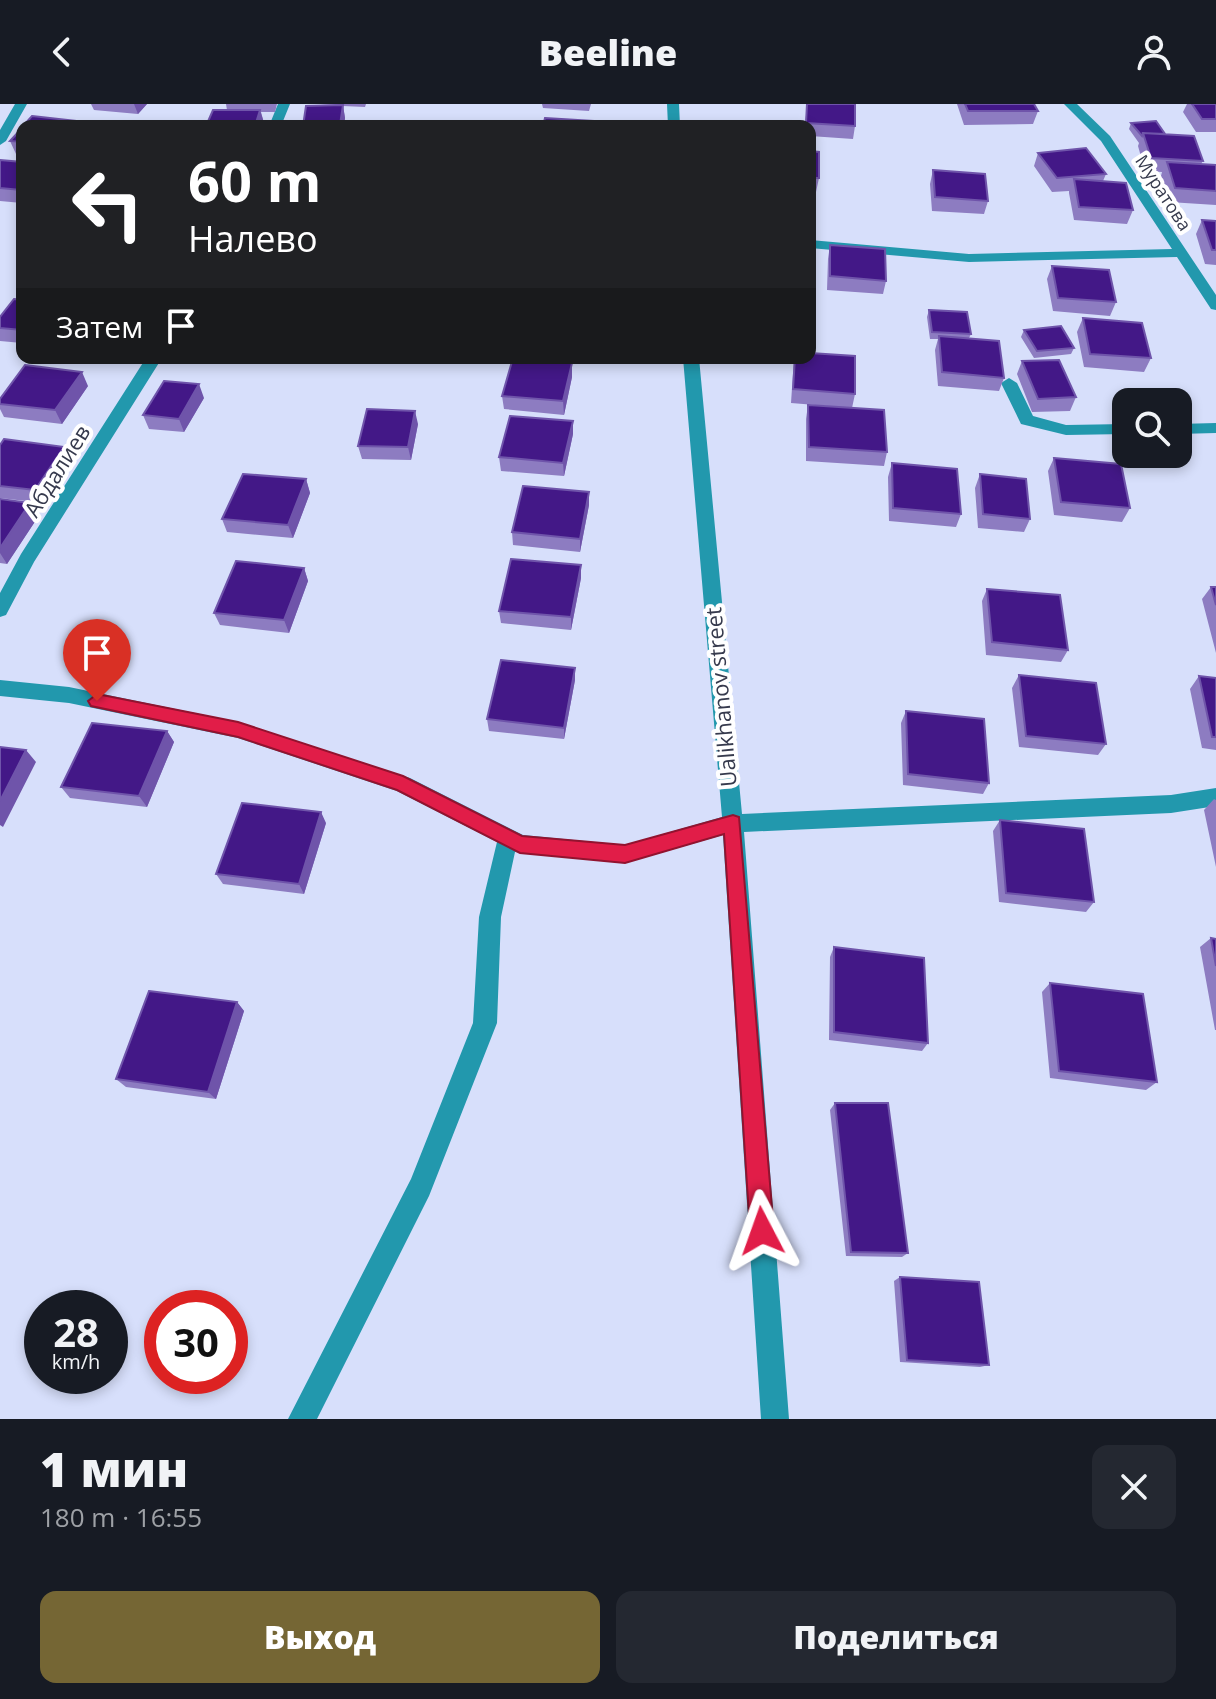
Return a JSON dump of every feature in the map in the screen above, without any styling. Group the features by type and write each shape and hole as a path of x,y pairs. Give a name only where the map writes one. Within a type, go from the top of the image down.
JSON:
{"street":[{"path":"0,141 21,104"},
{"name":"Муратова","path":"1070,104 1106,139"},
{"name":"Муратова","path":"1085,104 1216,306"},
{"path":"816,245 969,258 1181,253"},
{"path":"1198,275 1216,275"},
{"name":"Абдалиев","path":"0,610 27,559 150,364"},
{"name":"Ualikhanov street","path":"692,364 733,823 775,1419"},
{"path":"1009,383 1027,420 1066,430 1112,429"},
{"path":"1192,429 1216,428"},
{"path":"0,688 69,695 238,730 403,784 520,844 625,854 733,823 1171,804 1216,797"},
{"path":"302,1419 420,1187 485,1023 490,917 508,838"}],"building":[{"path":"807,104 855,104 855,126 806,120"},
{"path":"965,104 1034,104 1038,111 968,111"},
{"path":"1192,104 1216,104 1216,119 1202,119"},
{"path":"343,105 341,120 304,120 306,106"},
{"path":"213,110 260,110 257,120 209,120"},
{"path":"32,116 68,120 28,120"},
{"path":"1156,121 1165,134 1143,133 1142,136 1131,123"},
{"path":"1143,133 1194,136 1203,161 1151,158"},
{"path":"1086,148 1106,174 1057,178 1038,153"},
{"path":"816,152 819,152 819,178 816,178"},
{"path":"0,160 16,161 16,190 0,188"},
{"path":"1167,162 1216,165 1216,191 1175,188"},
{"path":"933,170 985,174 988,201 935,197"},
{"path":"1074,179 1126,183 1133,210 1079,207"},
{"path":"1202,220 1216,221 1216,250 1212,250"},
{"path":"830,245 885,249 886,281 830,276"},
{"path":"1052,266 1109,270 1116,302 1058,298"},
{"path":"16,299 16,329 0,328 0,317"},
{"path":"929,310 967,312 971,334 932,332"},
{"path":"1083,318 1142,323 1151,358 1090,354"},
{"path":"1061,326 1074,348 1037,351 1024,330"},
{"path":"939,336 999,341 1004,378 942,372"},
{"path":"816,353 855,356 855,394 793,389 795,364 816,364"},
{"path":"1059,360 1076,397 1038,399 1022,361"},
{"path":"511,364 572,364 563,401 502,396"},
{"path":"25,365 82,372 55,410 0,404 0,399"},
{"path":"164,381 199,384 179,419 143,415"},
{"path":"808,405 884,410 887,452 809,447"},
{"path":"367,409 415,411 408,447 358,446"},
{"path":"510,416 573,421 563,463 499,457"},
{"path":"4,439 64,447 35,490 0,486 0,445"},
{"path":"1054,458 1112,463 1112,468 1122,468 1130,508 1061,502"},
{"path":"892,463 957,469 961,514 893,508"},
{"path":"243,474 306,479 288,525 222,519"},
{"path":"980,474 1026,479 1030,519 983,514"},
{"path":"523,486 589,492 580,539 512,532"},
{"path":"0,499 30,503 0,548"},
{"path":"511,559 581,565 571,617 499,611"},
{"path":"236,561 304,568 284,620 214,613"},
{"path":"1211,587 1216,587 1216,605"},
{"path":"987,589 1060,595 1068,650 992,642"},
{"path":"501,660 575,668 564,728 487,719"},
{"path":"1019,675 1096,683 1106,744 1026,736"},
{"path":"1199,676 1216,678 1216,737 1212,737"},
{"path":"906,711 984,719 989,783 908,774"},
{"path":"92,723 167,731 139,796 61,787"},
{"path":"0,747 26,750 0,801"},
{"path":"242,803 321,812 299,884 216,874"},
{"path":"1000,820 1084,829 1094,902 1006,893"},
{"path":"1211,938 1216,939 1216,966"},
{"path":"834,947 924,958 928,1043 834,1032"},
{"path":"1050,983 1143,994 1157,1082 1059,1071"},
{"path":"149,991 237,1002 208,1092 116,1079"},
{"path":"835,1103 888,1103 908,1253 851,1252"},
{"path":"900,1277 979,1282 989,1365 907,1360"}],"route":[{"path":"97,701 238,730 403,784 520,844 625,854 733,823 762,1231"}]}
